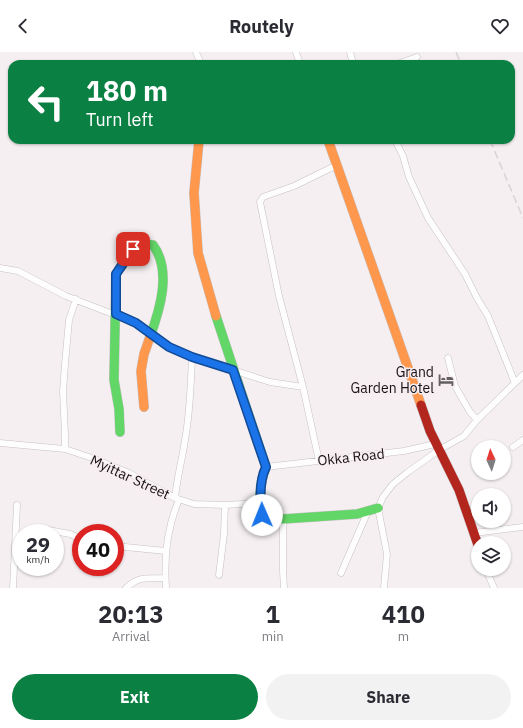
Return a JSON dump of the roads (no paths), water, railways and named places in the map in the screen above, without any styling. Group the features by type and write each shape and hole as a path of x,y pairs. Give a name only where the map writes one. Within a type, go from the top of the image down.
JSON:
{"street":[{"path":"408,60 417,57"},
{"path":"199,144 194,193 198,253 233,370 266,467 262,482 262,515 264,518 283,520 357,514 378,508"},
{"path":"329,144 437,447 459,490 475,536"},
{"path":"398,144 409,177 428,218 466,274 477,298 488,316 515,383"},
{"path":"320,461 303,387 279,296 260,202 263,197 294,186 337,165"},
{"path":"120,432 119,409 114,380 116,274 133,249 143,244 153,245 158,252 162,272 161,298 156,320 144,354 142,371 144,407"},
{"path":"0,268 10,268 18,271 66,296 136,323 169,347 192,357 270,382 303,387"},
{"path":"65,449 63,391 69,320 76,299"},
{"path":"166,588 166,551 177,499 177,475 185,439 191,388 192,357"},
{"path":"448,358 455,386 476,420"},
{"name":"Okka Road","path":"266,467 437,447 464,436 476,420 523,375"},
{"path":"514,447 523,440"},
{"name":"Myittar Street","path":"0,443 65,449 129,473 177,499 194,504 225,505 261,503"},
{"path":"384,588 387,554 378,508 383,497 393,484 437,447"},
{"path":"13,588 17,505"},
{"path":"219,575 224,534 225,505"},
{"path":"341,573 368,511"},
{"path":"283,520 282,570 284,588"},
{"path":"474,533 523,527"},
{"path":"124,547 166,551"},
{"path":"489,576 494,588"},
{"path":"126,588 133,581 141,579 165,578"}],"railway":[{"path":"456,52 459,60"},
{"path":"492,144 523,218"}],"place":[{"name":"Grand Garden Hotel","path":"446,380"}]}
